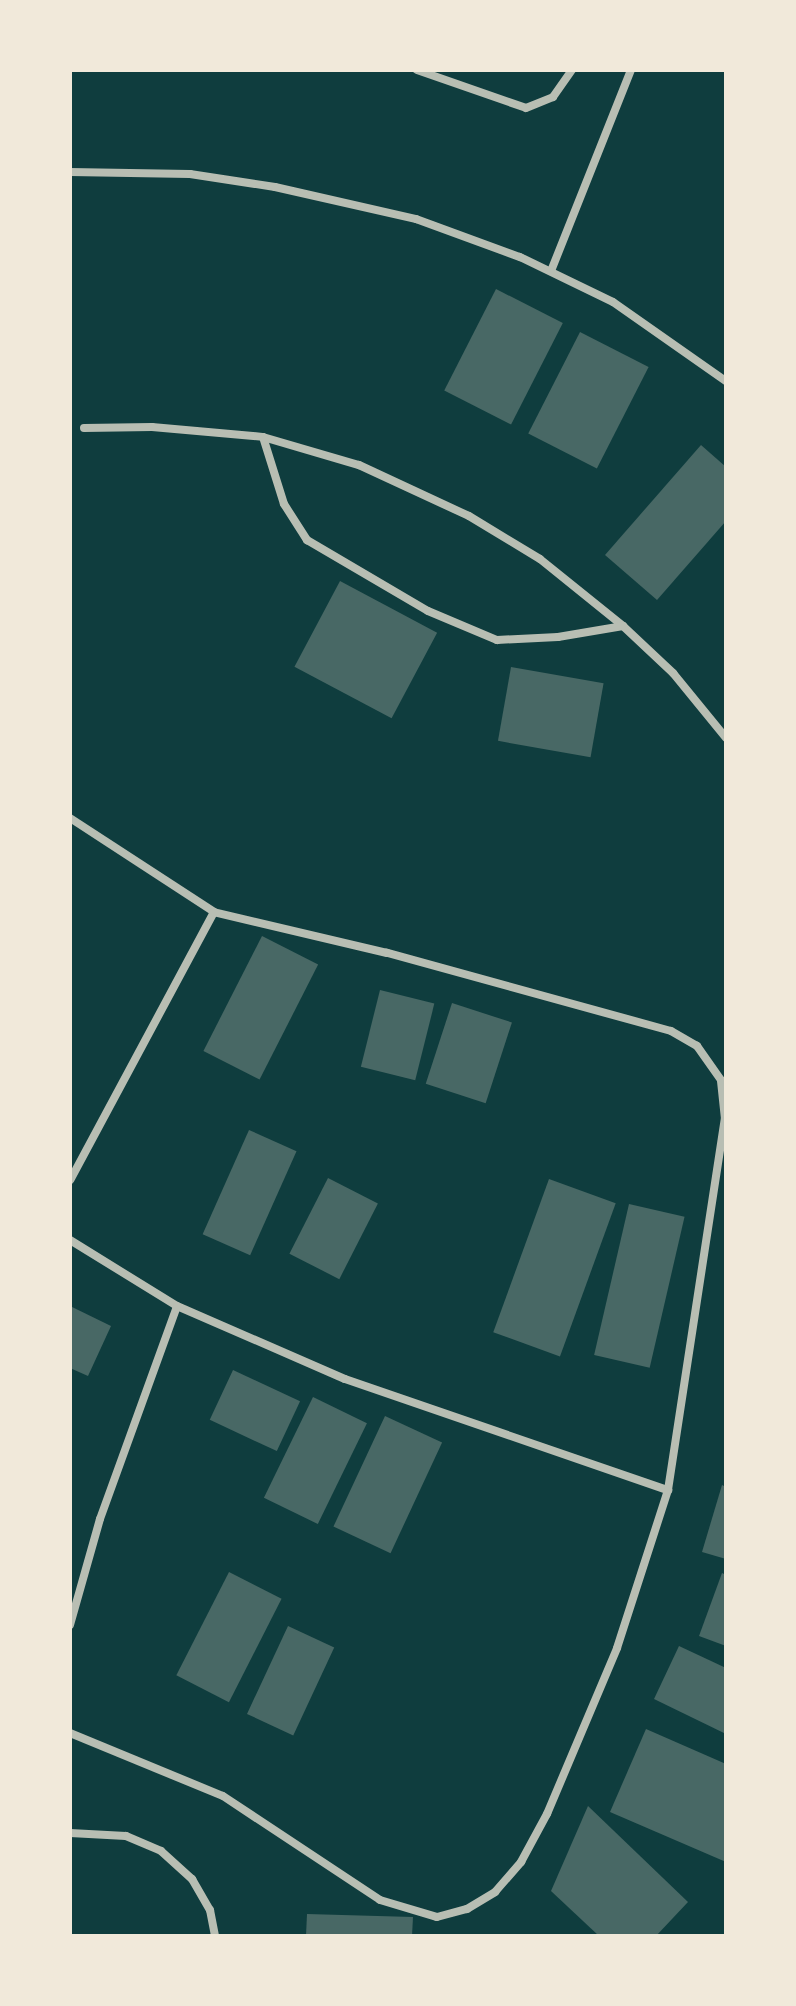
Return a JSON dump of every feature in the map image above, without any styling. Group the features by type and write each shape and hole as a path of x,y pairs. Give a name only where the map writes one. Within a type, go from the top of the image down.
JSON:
{"street":[{"path":"417,70 526,108 553,97 572,70"},
{"path":"551,271 631,70"},
{"path":"70,172 190,174 275,187 416,219 551,271 613,302 726,381"},
{"path":"84,428 152,427 263,437 359,465 469,516 540,559 623,626 673,673 726,738"},
{"path":"263,437 284,504 307,540 428,611 497,640 558,637 623,626"},
{"path":"70,1733 223,1796 380,1900 437,1917 467,1909 495,1892 521,1862 547,1814 617,1648 668,1490 725,1119 721,1080 697,1046 671,1031 387,953 214,912 71,820"},
{"path":"70,1180 214,912"},
{"path":"70,1240 177,1306 345,1379 668,1490"},
{"path":"70,1625 100,1519 177,1306"},
{"path":"70,1833 126,1836 161,1851 192,1879 210,1910 215,1936"}],"building":[{"path":"496,289 563,323 511,425 444,391"},
{"path":"580,332 649,367 597,469 528,434"},
{"path":"701,445 726,467 726,521 657,600 605,555"},
{"path":"340,581 437,633 392,718 294,667"},
{"path":"511,667 604,683 591,757 498,741"},
{"path":"262,936 318,965 260,1080 203,1051"},
{"path":"380,990 434,1004 415,1080 361,1067"},
{"path":"452,1003 512,1022 486,1103 426,1084"},
{"path":"249,1130 297,1151 250,1255 203,1234"},
{"path":"328,1178 378,1203 339,1279 289,1254"},
{"path":"549,1179 616,1203 560,1356 493,1332"},
{"path":"629,1204 685,1217 650,1368 594,1355"},
{"path":"70,1306 111,1326 88,1376 70,1368"},
{"path":"233,1370 300,1401 277,1451 210,1420"},
{"path":"313,1397 367,1423 318,1524 264,1498"},
{"path":"385,1416 442,1443 391,1553 333,1527"},
{"path":"722,1485 726,1487 726,1559 702,1552"},
{"path":"229,1572 282,1599 229,1702 176,1675"},
{"path":"722,1573 726,1575 726,1646 699,1636"},
{"path":"288,1626 334,1648 293,1735 247,1714"},
{"path":"679,1646 726,1668 726,1734 654,1699"},
{"path":"646,1729 726,1764 726,1862 610,1812"},
{"path":"588,1806 688,1902 656,1936 599,1936 551,1891"},
{"path":"307,1914 413,1917 412,1936 306,1936"}]}
